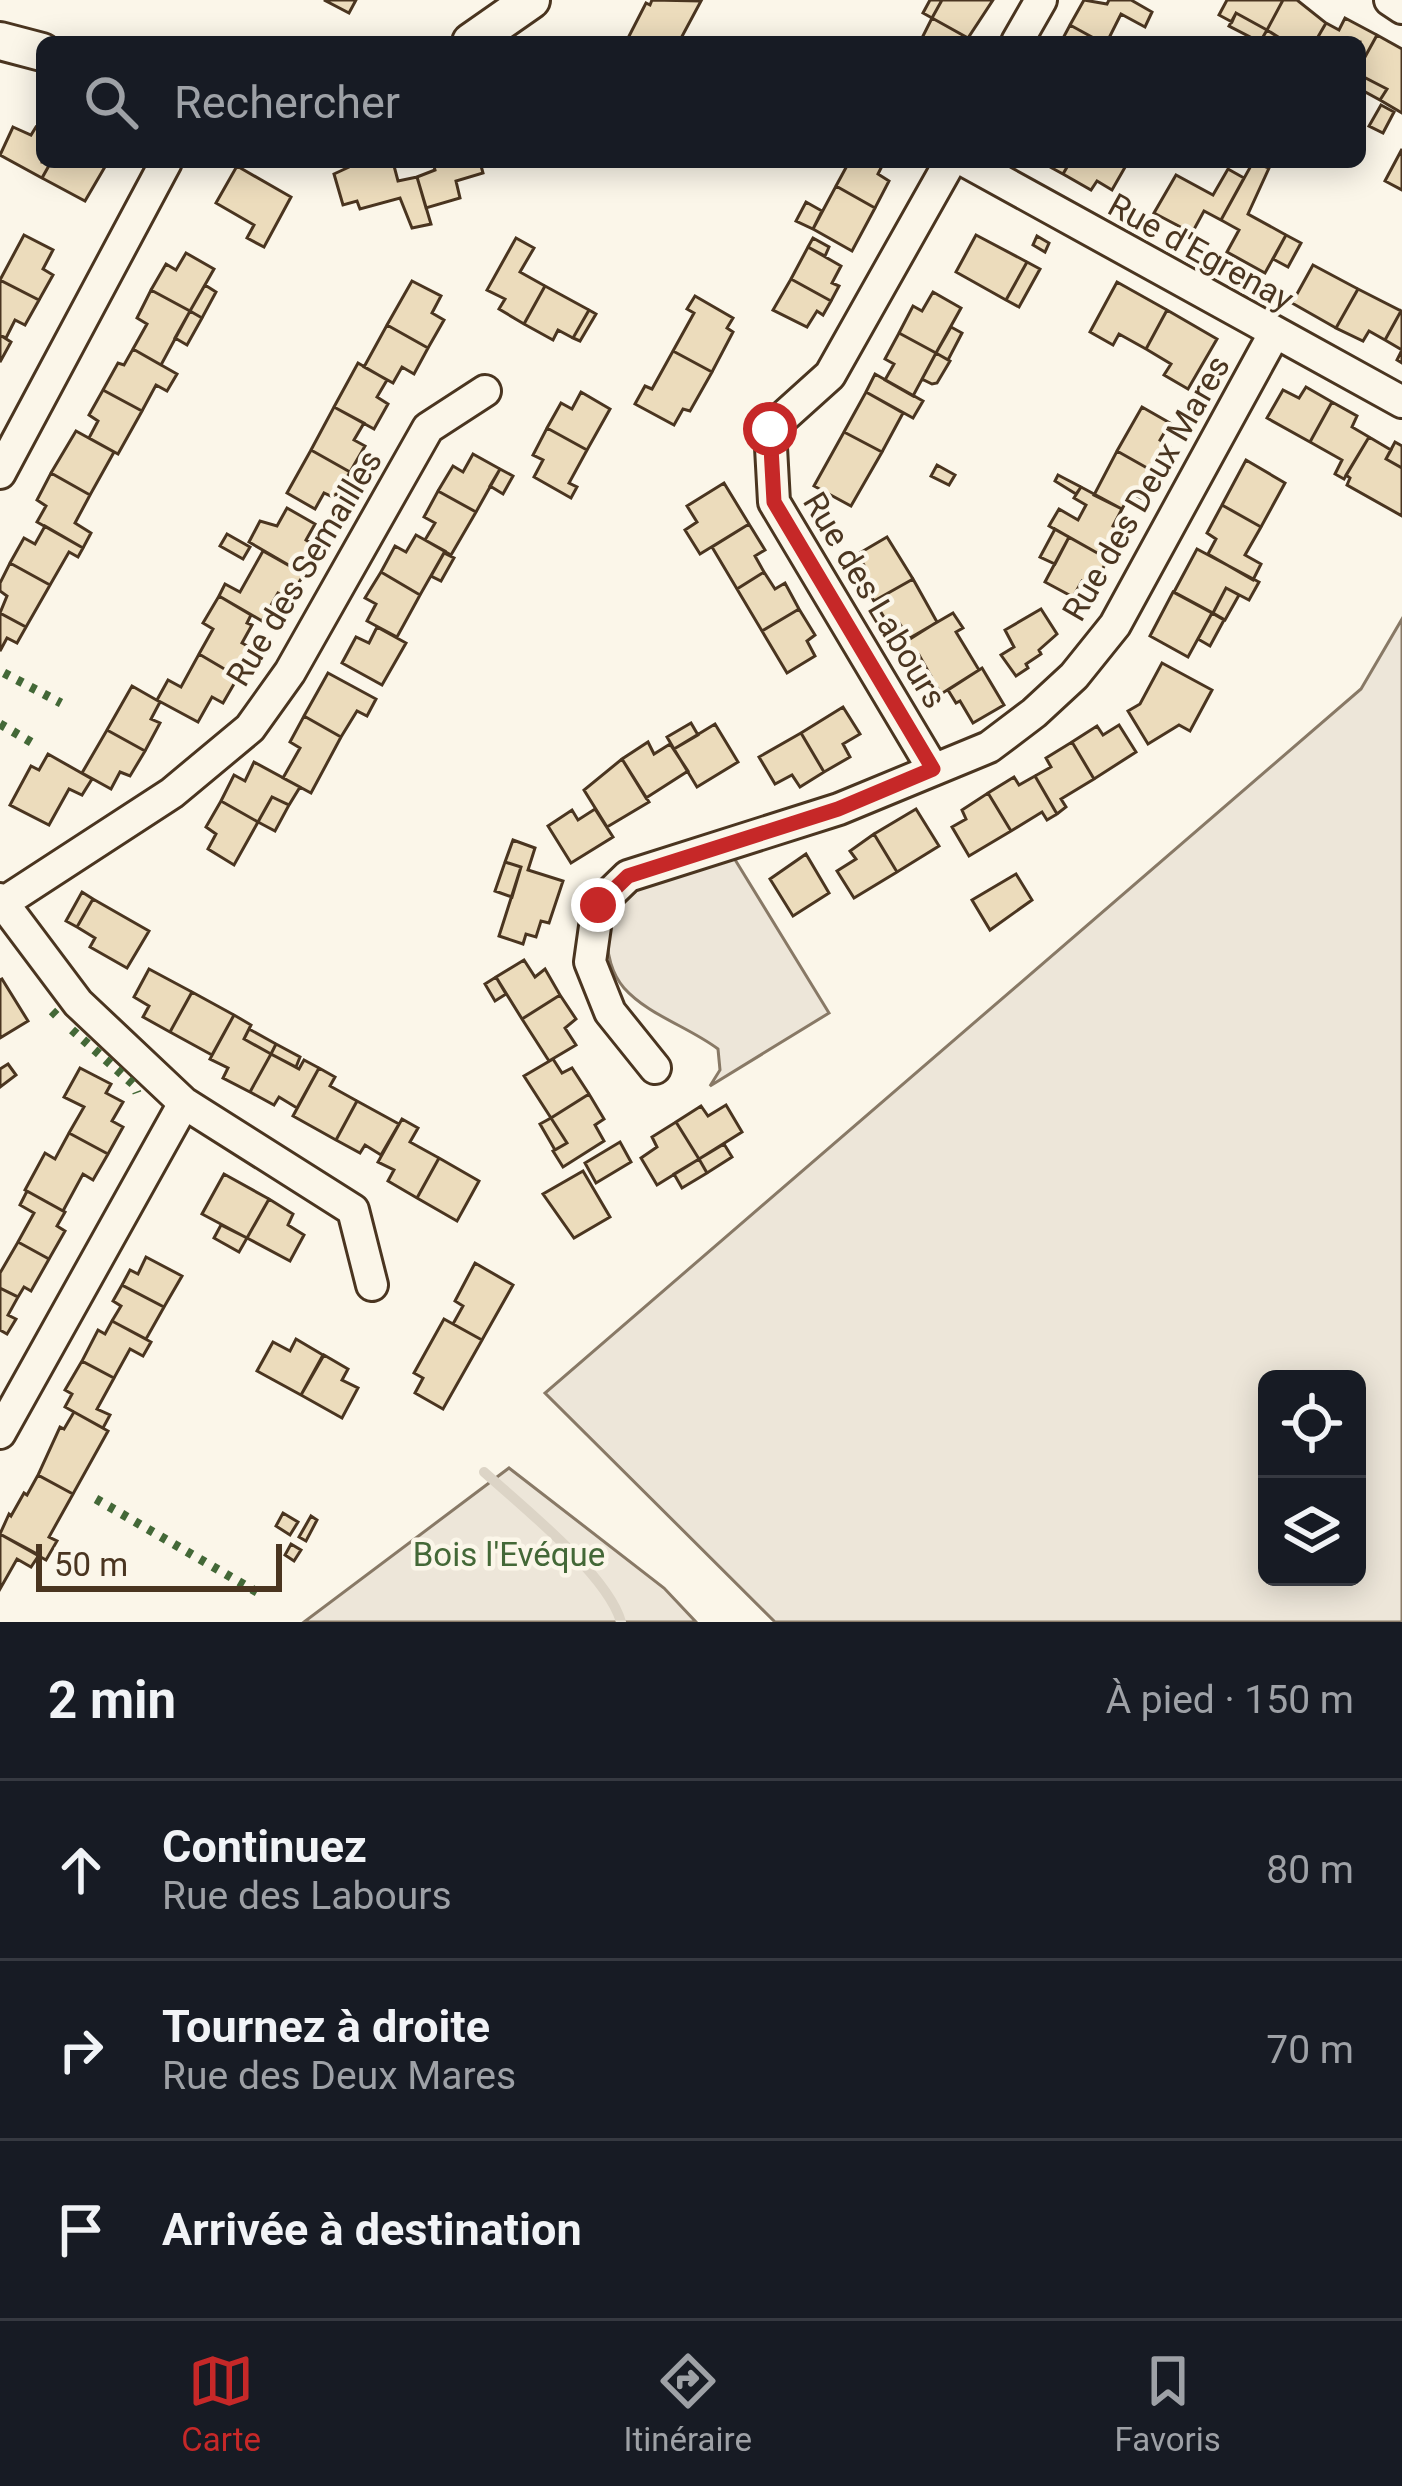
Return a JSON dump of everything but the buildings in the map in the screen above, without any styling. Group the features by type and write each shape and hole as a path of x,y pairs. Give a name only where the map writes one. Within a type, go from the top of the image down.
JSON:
{"street":[{"path":"480,36 531,0"},
{"path":"1020,36 1041,0"},
{"path":"1390,0 1402,8"},
{"path":"0,41 36,50"},
{"path":"2,463 163,168"},
{"name":"Rue des Labours","path":"933,769 774,502 770,429 830,376 947,168"},
{"name":"Rue d'Egrenay","path":"978,168 1402,402"},
{"name":"Rue des Deux Mares","path":"655,1068 610,1012 590,962 598,905 628,876 838,809 988,747 1034,713 1075,676 1115,625 1274,334"},
{"name":"Rue des Semailles","path":"2,901 172,793 250,728 290,673 428,428 485,391"},
{"path":"2,901 78,1003 184,1102 353,1210 372,1285"},
{"path":"0,1432 184,1102"}],"green space":[{"path":"1402,619 1402,1622 775,1622 545,1393 1361,689"},
{"path":"734,858 829,1013 710,1086 720,1070 718,1049 645,1006 624,988 611,963 608,936 614,916 639,889 676,873"},
{"name":"Bois l'Evéque","path":"509,1468 664,1588 696,1622 304,1622"}],"waterway":[{"path":"484,1472 582,1563 613,1603 621,1622"}],"hedge":[{"path":"4,673 61,703"},
{"path":"0,724 38,746"},
{"path":"52,1011 62,1021"},
{"path":"72,1030 134,1085 137,1093"},
{"path":"96,1499 262,1595"}],"route":[{"path":"598,905 628,876 838,809 933,769 774,502 770,429"}]}
